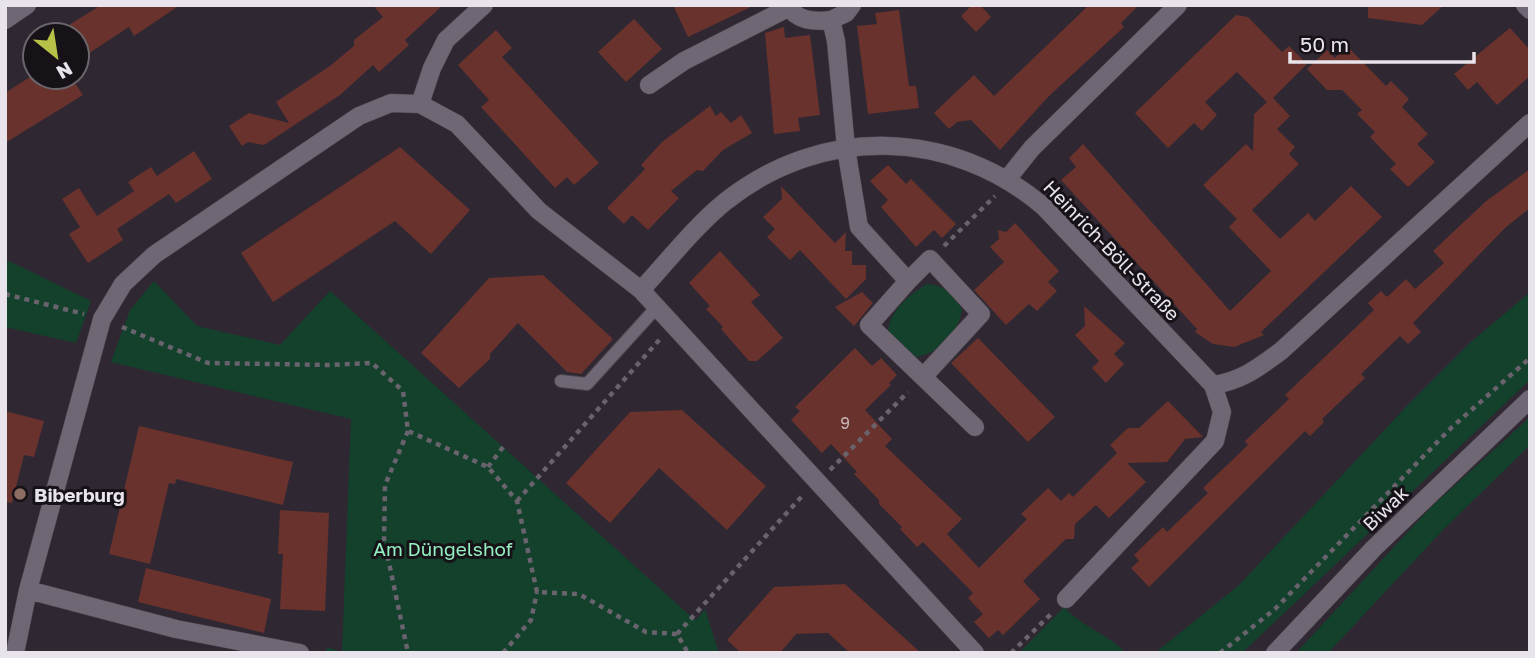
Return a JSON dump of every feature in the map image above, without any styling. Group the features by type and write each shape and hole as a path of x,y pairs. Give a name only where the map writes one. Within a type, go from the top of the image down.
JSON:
{"street":[{"path":"5,20 27,5"},
{"path":"420,104 432,68 446,40 484,5"},
{"path":"649,85 684,61 787,7 813,22 831,20 846,13 852,5"},
{"path":"1007,178 1032,148 1178,5"},
{"path":"1525,5 1530,10"},
{"path":"831,20 836,41 846,148 859,227 908,281"},
{"path":"15,653 28,590 102,319 123,284 154,255 359,116 391,103 420,104 457,124 539,211 641,289 975,653"},
{"path":"1066,599 1215,440 1222,412 1213,385 1232,382 1249,375 1281,351 1530,123"},
{"name":"Heinrich-Böll-Straße","path":"641,289 724,203 783,165 846,148 880,145 951,154 1007,178 1044,207 1213,385"},
{"path":"923,377 981,314 930,259 869,325 923,377 975,427"},
{"name":"Biwak","path":"1275,653 1374,548 1530,399"},
{"path":"28,590 176,629 300,653"}],"lane":[{"path":"561,381 587,384 657,307"}],"path":[{"path":"930,259 994,197 1007,178"},
{"path":"5,294 102,319 208,363 329,366 372,363 403,391 408,431 385,485 384,539 408,653"},
{"path":"517,501 673,325"},
{"path":"1220,653 1275,609 1451,428 1530,358"},
{"path":"677,634 792,505 923,377"},
{"path":"408,431 488,467 517,501 537,592 531,620 503,653"},
{"path":"488,467 506,443"},
{"path":"537,592 579,594 646,632 677,634"},
{"path":"1011,653 1066,599"},
{"path":"677,634 688,653"}],"green space":[{"path":"9,261 91,301 76,343 5,327 5,264"},
{"name":"Am Düngelshof","path":"154,281 197,326 280,345 330,291 687,613 696,620 705,609 719,653 326,653 327,647 342,652 351,419 111,362 130,310"},
{"path":"927,284 943,288 962,309 957,326 945,342 930,353 912,357 888,332 896,310"},
{"path":"1530,292 1530,380 1242,653 1155,653 1238,586 1406,407 1472,341"},
{"path":"1530,417 1530,445 1443,530 1328,653 1296,653 1431,507"},
{"path":"1064,607 1079,620 1126,653 1019,653"}],"building":[{"path":"101,5 180,5 134,36 129,27 91,52 91,21 75,21"},
{"path":"373,5 443,5 405,40 409,45 379,72 373,65 340,95 264,145 248,142 242,146 229,126 249,113 289,123 276,102 330,66 354,46 354,40 383,17"},
{"path":"673,5 755,5 688,37"},
{"path":"972,5 980,5 991,17 976,32 961,16"},
{"path":"1089,5 1139,5 1121,23 1124,27 1048,97 1000,150 971,120 957,122 949,129 934,113 974,75 994,96"},
{"path":"1368,5 1444,5 1422,25 1368,18"},
{"path":"899,10 909,86 916,86 919,108 868,114 857,26 877,24 875,13"},
{"path":"1236,15 1248,17 1282,52 1289,46 1307,64 1273,98 1290,116 1277,129 1295,147 1289,154 1299,164 1252,210 1280,239 1308,213 1315,221 1351,186 1382,217 1261,332 1264,335 1234,347 1213,344 1195,332 1197,329 1061,180 1076,167 1069,158 1083,144 1230,311 1271,271 1229,227 1237,219 1203,185 1246,144 1253,151 1254,114 1267,102 1237,72 1205,102 1217,115 1202,131 1194,123 1168,148 1135,113"},
{"path":"634,19 662,49 626,82 598,52"},
{"path":"784,27 785,38 810,35 820,115 798,118 800,131 774,134 765,33"},
{"path":"1510,28 1530,50 1530,76 1497,105 1477,82 1468,90 1454,74"},
{"path":"496,30 512,48 502,57 599,163 574,185 567,177 555,188 481,107 489,100 458,65"},
{"path":"1347,46 1386,86 1391,81 1409,99 1402,107 1428,134 1417,144 1435,162 1408,187 1390,169 1396,164 1370,137 1375,132 1357,114 1362,110 1342,90 1327,90 1307,69 1327,50 1335,58"},
{"path":"21,83 21,91 80,91 83,95 5,143 5,93"},
{"path":"710,106 716,116 721,112 731,123 741,115 752,133 723,150 703,171 697,170 671,191 679,198 648,230 632,215 624,224 607,208 645,169 641,165 662,142"},
{"path":"400,147 470,210 431,254 395,221 273,302 241,253"},
{"path":"194,151 212,179 176,203 169,194 117,229 123,240 88,263 69,234 80,227 62,199 79,188 97,216 134,191 128,182 151,167 157,176"},
{"path":"888,165 906,184 911,179 956,224 942,238 934,230 916,247 881,207 888,200 870,181"},
{"path":"1530,169 1530,208 1506,227 1413,323 1421,332 1408,344 1400,336 1361,374 1365,378 1322,419 1324,422 1310,436 1305,431 1149,587 1131,568 1139,561 1134,555 1163,527 1167,532 1208,493 1203,488 1248,445 1245,441 1289,399 1285,395 1374,310 1368,303 1381,291 1387,297 1406,279 1415,289 1444,263 1433,251 1485,202"},
{"path":"781,186 835,243 846,232 845,251 852,251 852,265 866,265 866,279 846,299 800,250 790,260 767,237 775,229 763,217 782,199"},
{"path":"1015,223 1059,271 1048,282 1057,291 1037,311 1029,304 1006,325 974,290 1004,262 990,247 999,239 998,230 1006,232"},
{"path":"720,251 760,295 751,302 783,338 757,361 749,361 721,329 723,327 706,309 710,306 689,283"},
{"path":"543,275 613,339 581,374 567,372 518,323 490,354 490,359 459,388 421,353 489,278"},
{"path":"862,292 873,303 854,326 835,307"},
{"path":"1084,306 1125,343 1114,354 1124,364 1106,383 1092,368 1099,361 1075,335 1085,326"},
{"path":"978,338 1055,417 1028,442 951,363"},
{"path":"855,348 872,366 881,358 897,375 889,383 891,385 865,410 892,439 885,446 962,519 947,534 979,568 1027,519 1021,514 1048,488 1061,501 1069,493 1073,497 1117,453 1110,445 1128,428 1139,428 1168,401 1203,437 1185,439 1167,462 1127,463 1146,482 1109,518 1096,505 1075,524 1074,539 1066,539 1023,581 1040,599 1003,635 998,630 989,638 974,622 983,614 968,598 973,593 923,542 917,547 831,444 822,453 791,420 800,411 795,407"},
{"path":"682,410 766,486 727,530 659,468 610,523 566,483 630,412"},
{"path":"5,411 44,421 34,457 24,455 12,503 5,502"},
{"path":"139,426 293,462 283,505 176,479 175,484 169,483 150,564 109,554"},
{"path":"280,510 329,513 325,611 280,609 283,554 278,554"},
{"path":"146,568 271,599 264,633 138,602"},
{"path":"845,584 921,653 850,653 828,633 796,634 780,653 741,653 727,640 774,587"}],"place":[{"name":"Biberburg","path":"20,494"}]}
